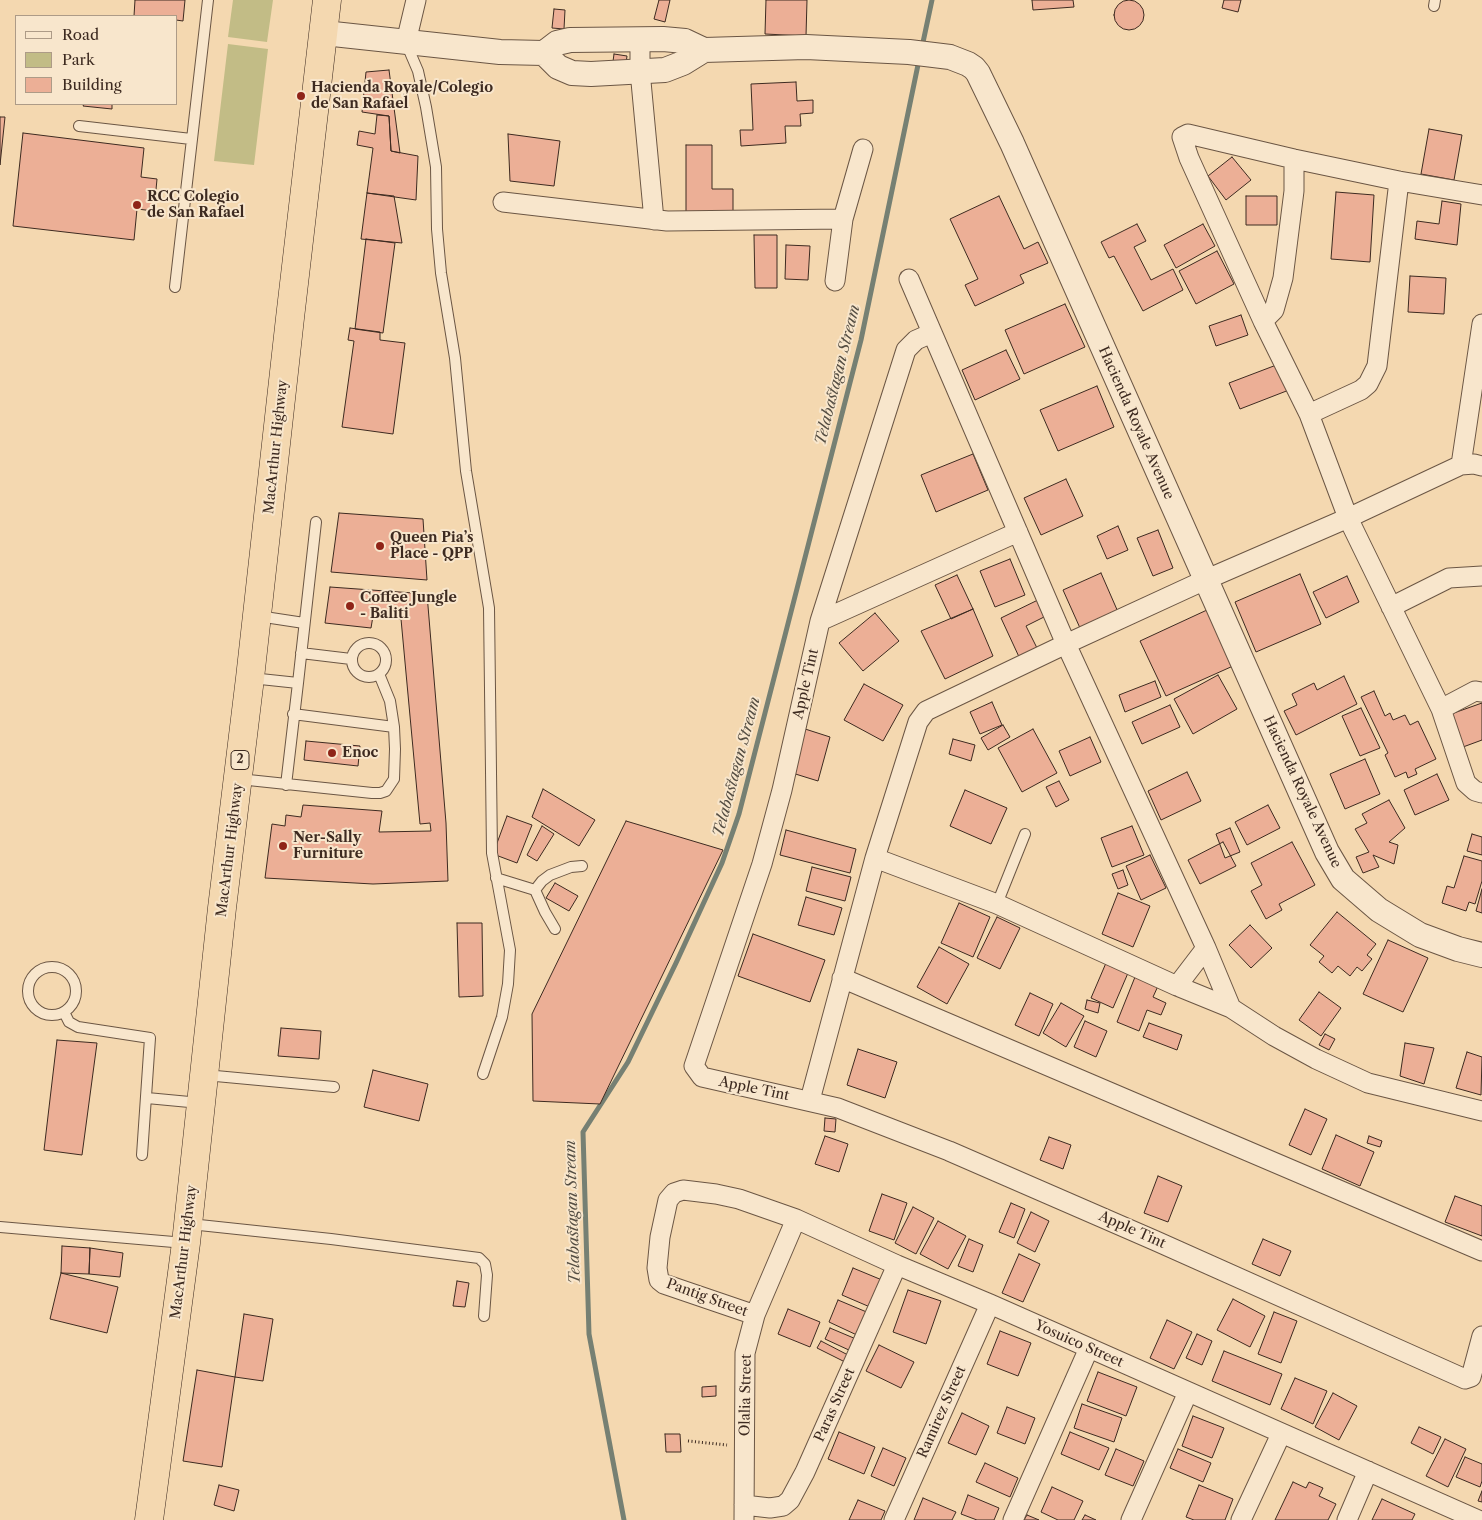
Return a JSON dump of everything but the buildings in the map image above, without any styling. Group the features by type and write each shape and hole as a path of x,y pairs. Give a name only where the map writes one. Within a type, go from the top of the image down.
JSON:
{"highway":[{"name":"MacArthur Highway","path":"149,1520 187,1233 328,0"}],"street":[{"path":"406,42 416,0"},
{"path":"324,33 500,52 544,53"},
{"name":"Hacienda Royale Avenue","path":"704,50 683,63 664,70 591,74 572,74 558,67 544,53 557,43 570,40 663,38 684,42 704,50 806,47 909,52 950,57 968,64 978,73 1012,143 1327,852 1344,879 1379,910 1420,935 1482,955"},
{"path":"640,39 640,71 654,220"},
{"path":"1482,195 1399,181 1188,134 1182,137 1189,158 1263,321 1309,414 1348,518 1441,709 1466,783 1475,791 1482,793"},
{"path":"835,281 843,220 863,149"},
{"path":"1263,321 1274,310 1283,278 1294,191 1294,159"},
{"path":"1309,414 1361,390 1368,384 1377,366 1399,181"},
{"path":"503,202 654,220 843,220"},
{"path":"909,279 1066,644 1206,948 1231,1008"},
{"path":"1461,465 1482,324"},
{"name":"Apple Tint","path":"932,333 916,340 906,350 820,621 776,814 694,1066 702,1077 810,1100 860,1116 996,1170 1465,1379 1471,1377 1482,1336"},
{"path":"810,1100 875,858 918,722 926,711 1205,580 1348,518 1461,465 1474,464 1482,466"},
{"path":"820,621 1018,532"},
{"path":"1392,607 1449,578 1482,576"},
{"path":"1441,709 1475,691 1482,692"},
{"path":"875,858 997,904 1177,986 1231,1008 1299,1050 1368,1083 1482,1112"},
{"path":"1177,986 1206,948"},
{"path":"842,978 1482,1251"},
{"name":"Yosuico Street","path":"674,1193 682,1190 716,1194 796,1219 896,1265 990,1304 1368,1471 1469,1518"},
{"name":"Pantig Street","path":"674,1193 668,1200 660,1238 657,1268 659,1280 664,1284 755,1315"},
{"name":"Olalia Street","path":"744,1513 745,1353 755,1315 796,1219"},
{"name":"Paras Street","path":"744,1513 783,1506 790,1500 805,1472 896,1265"},
{"name":"Ramirez Street","path":"894,1520 990,1304"},
{"path":"1013,1520 1089,1348"},
{"path":"1131,1520 1188,1392"},
{"path":"1241,1520 1281,1434"},
{"path":"1347,1520 1368,1471"}],"lane":[{"path":"175,286 208,0"},
{"path":"406,42 418,71 436,167 435,188 441,273 455,358 466,470 489,608 492,853 510,950 508,984 502,1017 483,1074"},
{"path":"80,126 192,139"},
{"path":"286,785 316,522"},
{"path":"257,616 304,623"},
{"path":"366,642 377,644 385,653 386,659 383,670 379,674 374,677 363,676 354,670 351,659 352,653 360,644 366,642"},
{"path":"301,653 351,659"},
{"path":"238,779 372,793 386,791 394,779 394,727 390,701 379,674"},
{"path":"250,678 298,683"},
{"path":"293,714 394,727"},
{"path":"997,904 1025,834"},
{"path":"535,890 550,875 571,866 582,866"},
{"path":"496,878 535,890 555,929"},
{"path":"59,967 72,977 76,992 70,1007 64,1012 48,1014 34,1007 30,1001 28,985 36,972 43,968 59,967"},
{"path":"64,1012 69,1022 78,1027 150,1038 142,1155"},
{"path":"204,1075 334,1087"},
{"path":"147,1098 201,1104"},
{"path":"0,1227 331,1239 479,1258 485,1264 487,1275 484,1316"}],"path":[{"path":"688,1441 745,1447"}],"green space":[{"path":"233,0 273,0 267,42 228,37"},
{"path":"228,44 268,49 254,165 214,161"}],"waterway":[{"name":"Telabastagan Stream","path":"922,47 932,0"},
{"name":"Telabastagan Stream","path":"624,1520 589,1334 583,1132 628,1062 722,863 739,814 861,340 919,60"}],"place":[{"name":"Hacienda Royale/Colegio de San Rafael","path":"301,96"},
{"name":"RCC Colegio de San Rafael","path":"137,205"},
{"name":"Queen Pia’s Place - QPP","path":"380,546"},
{"name":"Coffee Jungle - Baliti","path":"350,606"},
{"name":"Enoc","path":"332,753"},
{"name":"Ner-Sally Furniture","path":"283,846"}]}
